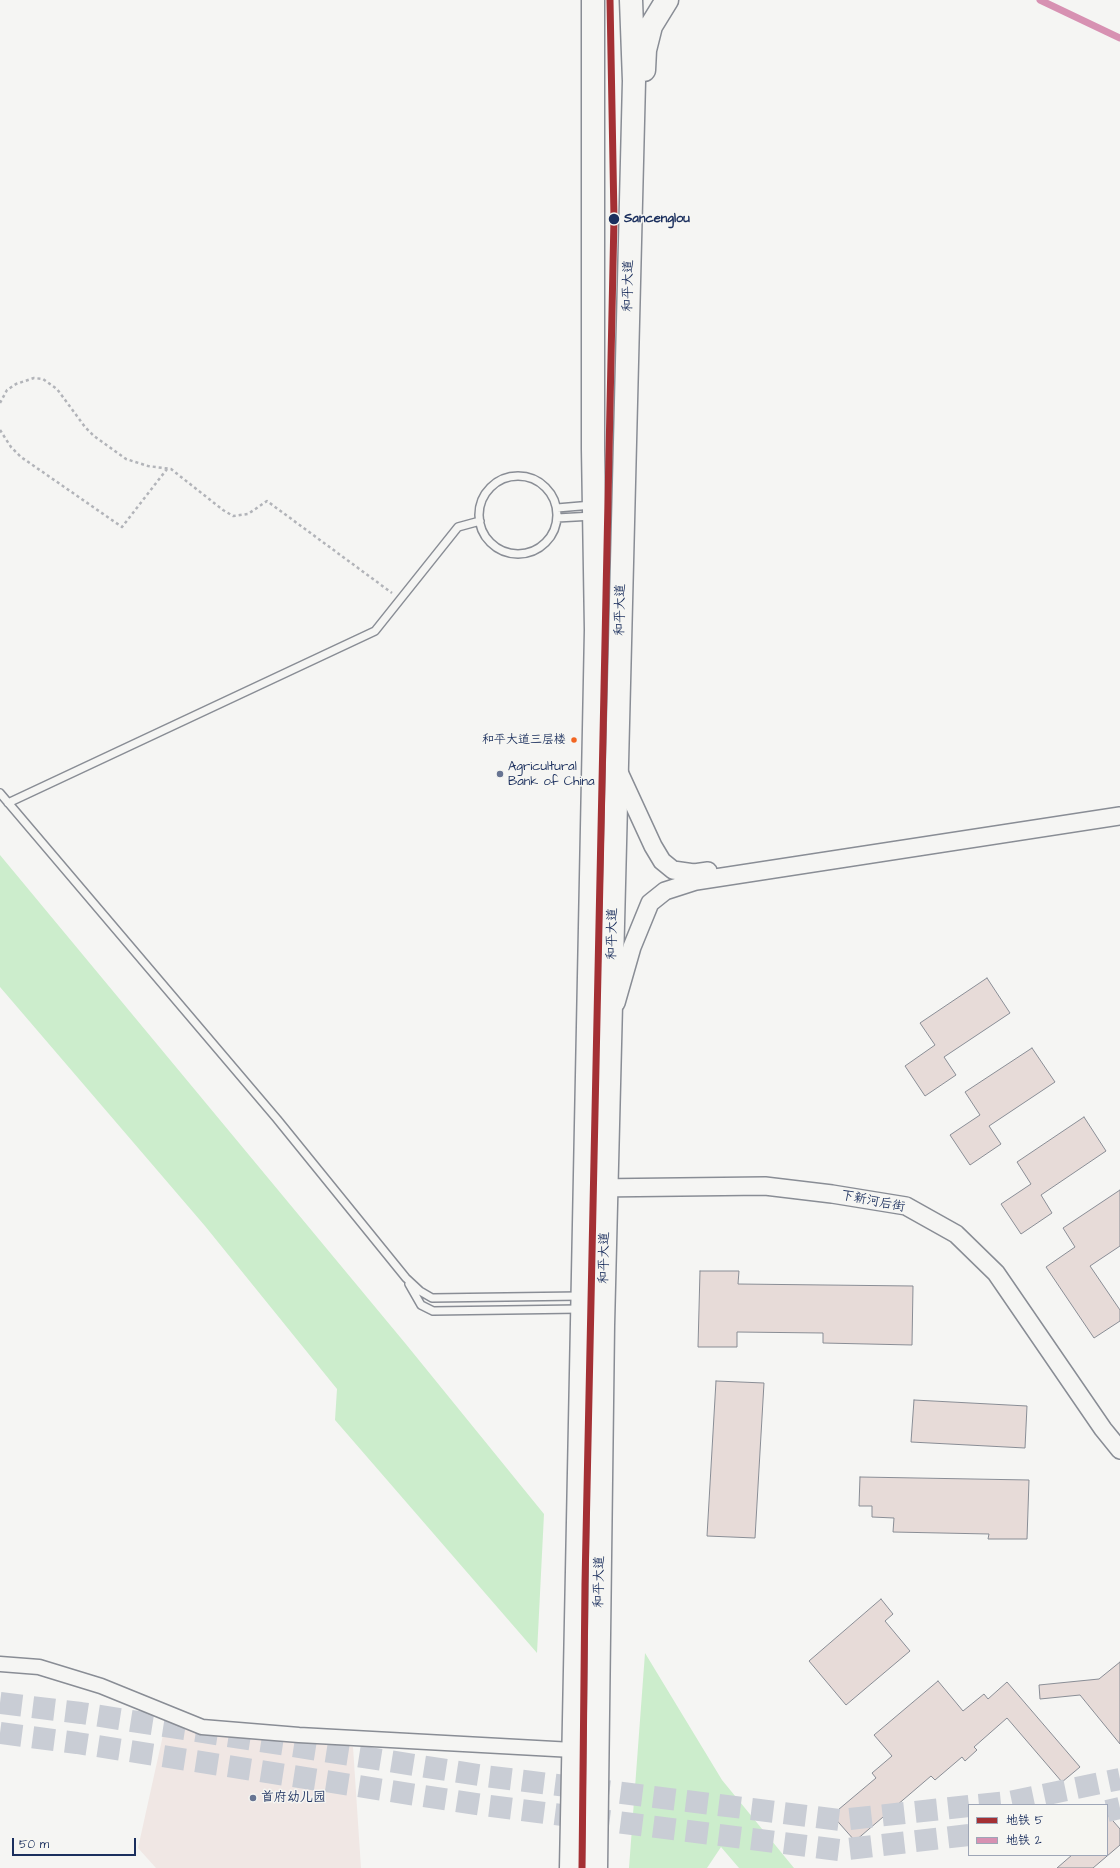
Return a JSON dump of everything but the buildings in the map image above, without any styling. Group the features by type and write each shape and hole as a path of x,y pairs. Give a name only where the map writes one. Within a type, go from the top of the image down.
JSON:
{"main road":[{"name":"和平大道","path":"571,1868 596,630 594,510 593,0"},
{"name":"和平大道","path":"596,1868 607,1189 634,81 631,0"},
{"path":"634,81 644,71 645,50 651,26 667,0"}],"street":[{"path":"617,769 653,846 662,861 673,870 694,873 1120,809"},
{"path":"611,1025 632,947 650,903 665,891 696,881 1120,816"},
{"name":"下新河后街","path":"585,1188 607,1189 765,1186 832,1194 906,1206 956,1234 996,1273 1103,1429 1120,1450"},
{"path":"0,1664 46,1669 101,1686 202,1727 307,1735 573,1750"}],"lane":[{"path":"512,476 522,476 541,483 548,490 557,508 557,518 555,528 543,545 525,553 514,553 496,546 488,539 480,521 482,501 487,492 494,485 512,476"},
{"path":"557,508 594,510"},
{"path":"557,518 594,510"},
{"path":"8,803 375,631 458,527 480,521"},
{"path":"0,793 277,1119 406,1278 420,1291 432,1298 582,1303"},
{"path":"406,1278 421,1305 433,1311 582,1303"}],"path":[{"path":"0,404 7,390 16,384 34,378 43,379 57,389 85,427 105,445 126,459 135,463 171,469 223,510 233,516 248,514 267,502 401,599"},
{"path":"0,430 11,447 21,457 122,527 167,468"}],"shaded area":[{"name":"首府幼儿园","path":"167,1717 191,1728 353,1747 361,1868 156,1868 138,1848"}],"green space":[{"path":"0,855 405,1343 544,1514 537,1653 335,1420 337,1389 205,1226 0,987"},
{"path":"645,1653 722,1780 794,1868 739,1868 721,1847 707,1868 629,1868"}],"tunnel":[{"path":"0,1703 81,1713 485,1776 840,1820 968,1806"},
{"path":"0,1733 77,1743 482,1805 839,1850 968,1835"},
{"path":"989,1804 1009,1802 1120,1779"},
{"path":"1108,1811 1120,1808"}],"metro line":[{"name":"5","path":"582,1868 585,1583 614,218 610,0"},
{"name":"2","path":"1040,0 1120,38"}],"place":[{"name":"Sancenglou","path":"614,219"},
{"name":"和平大道三层楼","path":"574,740"},
{"name":"Agricultural Bank of China","path":"500,774"},
{"name":"首府幼儿园","path":"253,1798"}]}
